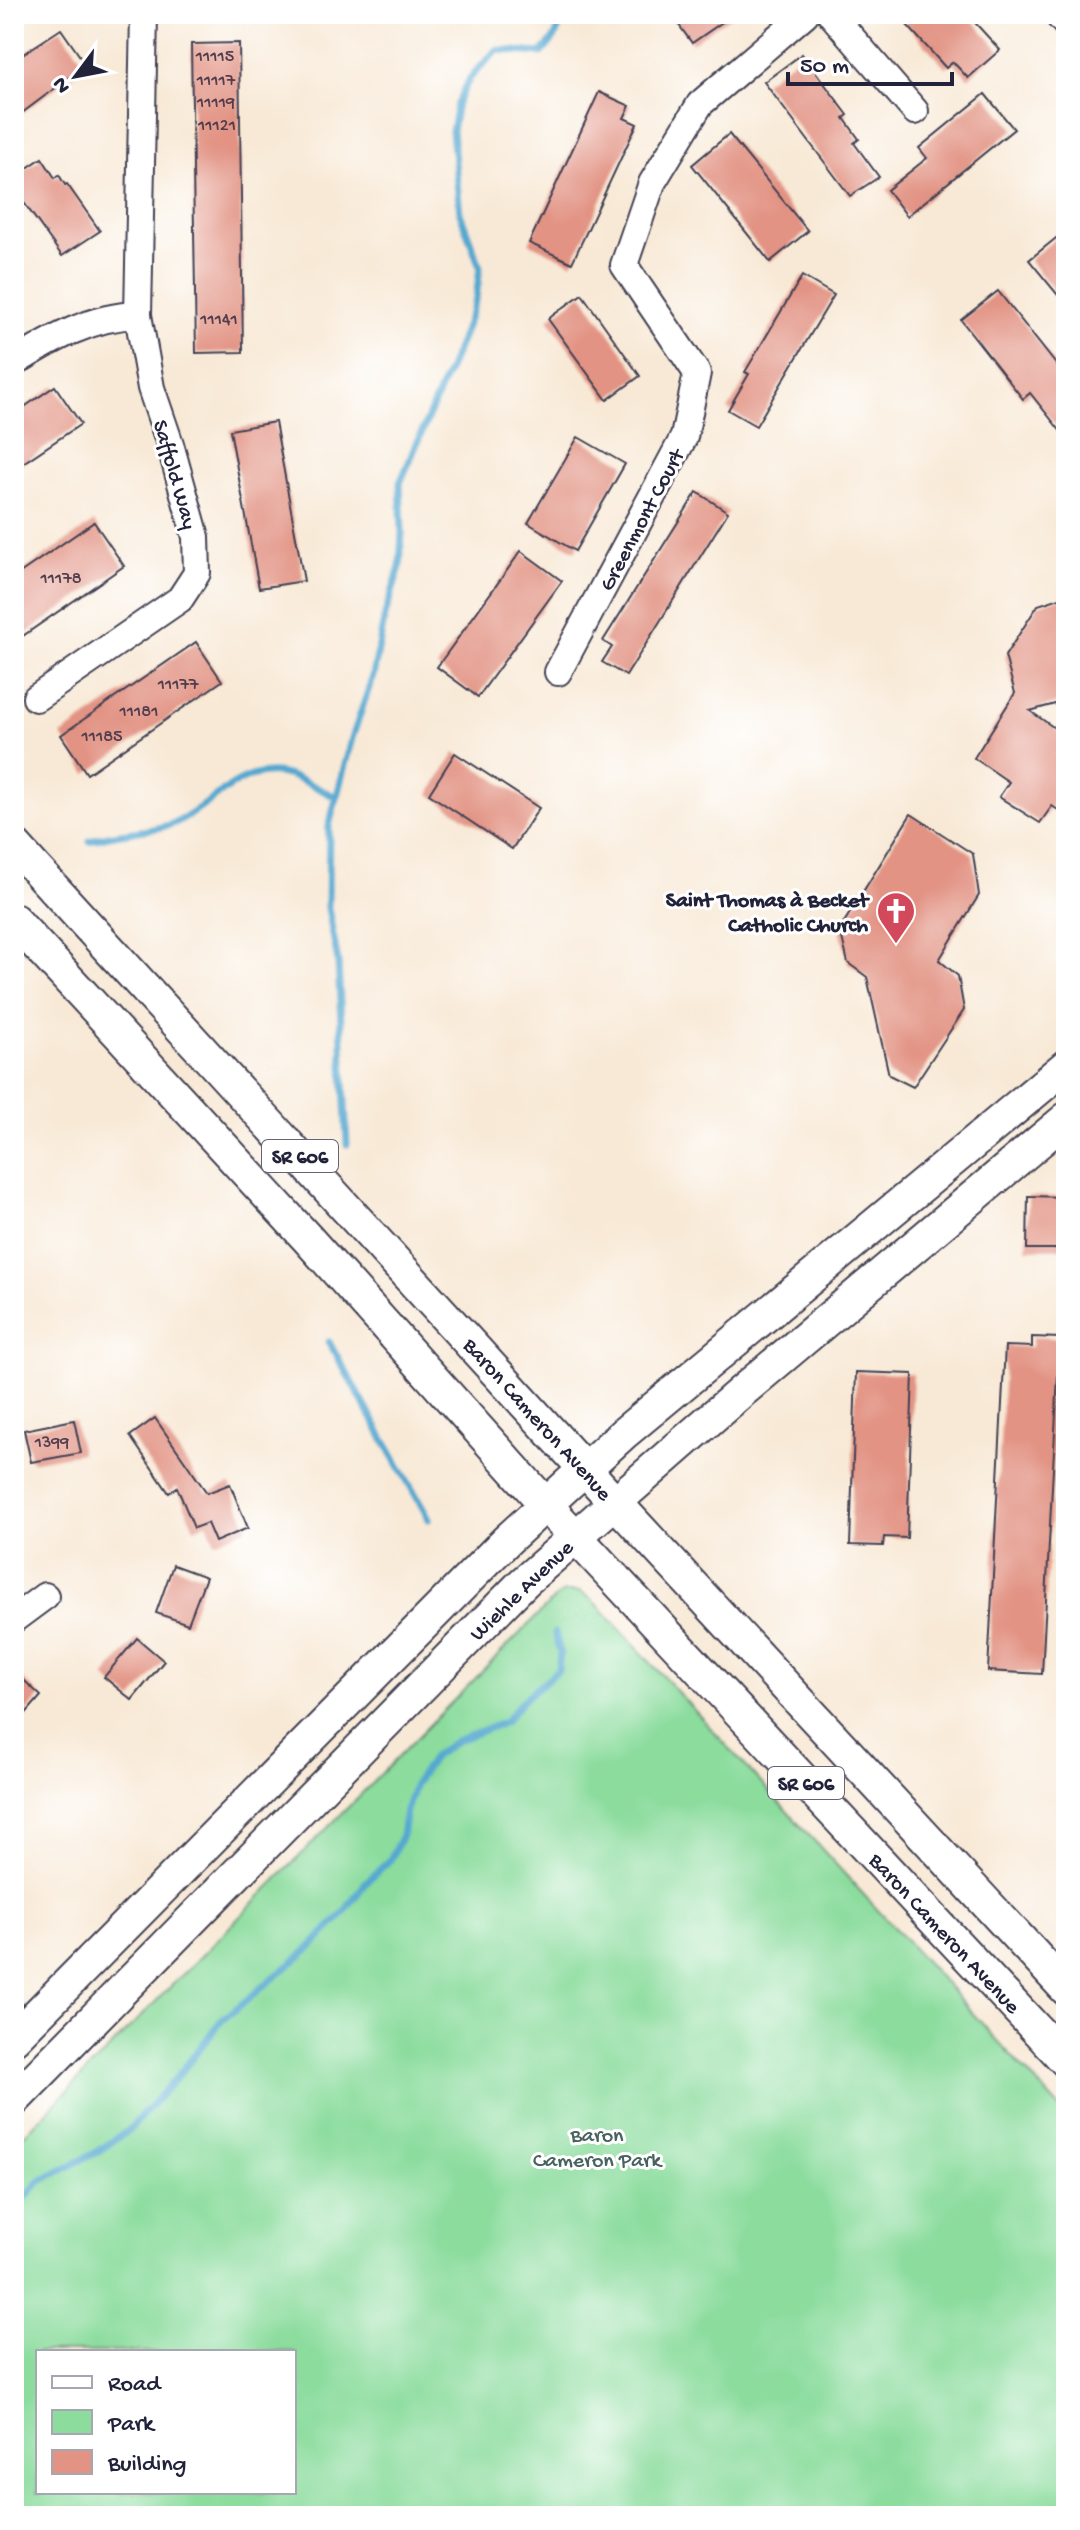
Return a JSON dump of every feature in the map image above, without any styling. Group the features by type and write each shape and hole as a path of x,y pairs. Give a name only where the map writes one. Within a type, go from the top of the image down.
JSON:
{"main road":[{"name":"Baron Cameron Avenue","path":"14,845 1066,1989"},
{"name":"Baron Cameron Avenue","path":"14,920 307,1238 546,1505 1066,2061"},
{"name":"Wiehle Avenue","path":"14,2038 486,1561 585,1468 1066,1066"},
{"name":"Wiehle Avenue","path":"14,2100 513,1593 614,1501 1066,1119"}],"street":[{"name":"Saffold Way","path":"36,698 180,599 197,573 196,537 151,388 138,315 144,14"},
{"name":"Greenmont Court","path":"558,672 684,437 697,373 624,265 652,183 700,104 805,14"},
{"path":"831,14 915,111"},
{"path":"1057,14 1066,24"},
{"path":"14,363 59,335 118,316 138,315"},
{"path":"14,1619 45,1596"}],"green space":[{"name":"Baron Cameron Park","path":"564,1592 580,1592 593,1600 1066,2115 1066,2516 14,2516 14,2145 554,1599"}],"building":[{"path":"671,14 734,14 692,43"},
{"path":"897,14 967,14 1000,50 968,78 953,62 946,68"},
{"path":"61,29 86,65 14,119 14,60"},
{"path":"239,43 243,352 196,353 191,44"},
{"path":"802,54 848,115 844,118 859,139 854,143 879,177 850,196 764,82"},
{"path":"599,92 630,106 624,118 637,124 572,263 529,243"},
{"path":"985,94 1014,129 907,216 887,190 927,158 919,148"},
{"path":"729,134 808,231 770,262 692,165"},
{"path":"42,158 55,178 59,175 67,184 100,231 62,256 22,200 14,206 14,177"},
{"path":"1066,230 1066,305 1029,260"},
{"path":"802,276 834,295 756,426 728,410 749,374 745,372"},
{"path":"998,291 1066,377 1066,438 1030,393 1023,399 961,320"},
{"path":"582,294 640,376 607,400 548,319"},
{"path":"55,386 81,424 14,469 14,414"},
{"path":"275,422 304,581 259,588 230,430"},
{"path":"578,437 625,464 575,551 528,523"},
{"path":"697,492 728,512 626,676 602,662 612,647 603,641"},
{"path":"94,522 124,566 14,642 14,577"},
{"path":"521,551 562,581 478,697 437,667"},
{"path":"1066,596 1066,701 1030,711 1066,736 1066,815 1052,806 1040,823 999,797 1009,782 974,758 1015,693 1005,656 1038,605"},
{"path":"196,642 222,681 87,774 61,735"},
{"path":"455,753 539,808 512,849 429,794"},
{"name":"Saint Thomas à Becket Catholic Church","path":"911,814 973,854 979,895 939,960 958,976 964,1010 913,1087 889,1075 867,977 848,963 840,929"},
{"path":"1028,1196 1066,1197 1066,1249 1027,1249"},
{"path":"1032,1337 1060,1338 1042,1674 988,1671 1005,1346 1032,1347"},
{"path":"856,1372 913,1374 907,1538 884,1537 883,1546 850,1545"},
{"path":"155,1418 207,1493 230,1484 248,1528 215,1542 207,1523 194,1528 177,1487 169,1493 130,1436"},
{"path":"74,1420 81,1453 31,1462 24,1430"},
{"path":"173,1565 206,1577 188,1624 156,1613"},
{"path":"137,1638 164,1661 132,1700 104,1677"},
{"path":"14,1671 41,1696 14,1727"}],"waterway":[{"path":"347,1144 338,962 328,908 329,826 352,738 373,676 385,615 400,567 400,483 476,299 480,267 460,213 452,131 457,103 470,78 497,50 542,53 555,37 564,14"},
{"path":"90,841 169,825 254,775 285,775 336,797"},
{"path":"329,1342 429,1519"},
{"path":"14,2210 39,2182 95,2153 128,2131 178,2076 221,2021 309,1949 343,1914 366,1882 390,1860 402,1835 415,1784 434,1756 456,1741 505,1722 522,1701 558,1670 560,1653 555,1633"}],"place":[{"name":"Saint Thomas à Becket Catholic Church","path":"896,945"}]}
